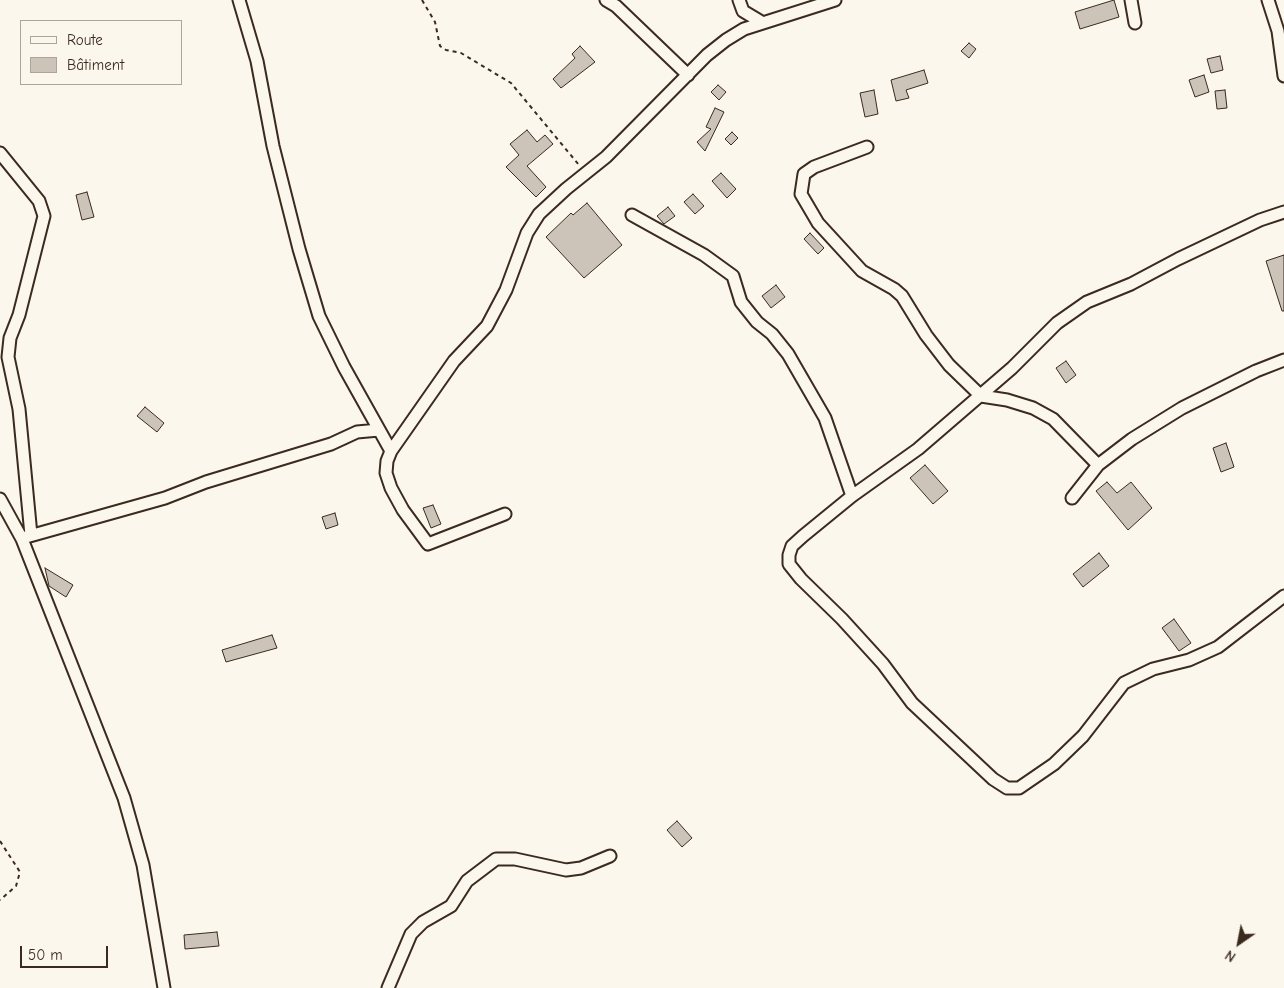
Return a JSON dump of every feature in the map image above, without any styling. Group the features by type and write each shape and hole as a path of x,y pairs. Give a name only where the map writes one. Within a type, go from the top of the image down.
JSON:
{"street":[{"path":"239,0 257,60 276,156 319,316 391,451"},
{"path":"606,0 616,6 688,75"},
{"path":"739,0 743,11 763,23"},
{"path":"506,514 428,544 403,510 391,488 386,473 391,451 454,361 487,326 506,290 523,251 527,233 539,214 629,136 688,75 726,40 744,29 835,0"},
{"path":"1131,0 1135,23"},
{"path":"1268,0 1278,31 1284,76"},
{"path":"867,147 814,167 804,174 801,194 818,224 862,271 894,288 902,296 926,335 949,365 981,396 1007,400 1033,408 1053,419 1098,465"},
{"path":"0,153 39,202 44,216 23,298 10,338 8,357 19,410 27,537"},
{"path":"1284,212 1260,220 1178,259 1131,284 1087,302 1057,323 981,396 918,449 852,496 792,546 789,555 789,564 883,664 912,703 993,779 1007,788 1019,788 1054,764 1083,736 1124,683 1153,669 1188,660 1218,647 1284,596"},
{"path":"632,215 704,256 733,276 741,302 757,322 772,334 788,354 825,418 852,496"},
{"path":"1072,498 1098,465 1132,439 1182,408 1256,371 1284,360"},
{"path":"27,537 165,498 206,482 324,446 357,432 379,430"},
{"path":"0,499 27,537 124,798 143,865 164,988"},
{"path":"388,988 411,934 423,922 451,906 467,881 490,862 496,859 515,859 566,870 581,868 610,856"}],"path":[{"path":"422,0 435,22 440,46 446,50 461,54 511,83 586,173"},
{"path":"0,841 20,872 16,886 0,900"}],"building":[{"path":"1114,0 1119,17 1080,29 1075,12"},
{"path":"969,43 976,49 969,58 961,51"},
{"path":"580,46 595,62 561,88 553,79 575,58 572,54"},
{"path":"1220,56 1223,70 1211,73 1207,59"},
{"path":"924,70 928,83 906,90 909,98 896,101 891,80"},
{"path":"1204,75 1209,92 1195,97 1189,80"},
{"path":"718,85 726,92 719,100 711,92"},
{"path":"874,90 878,114 865,117 860,93"},
{"path":"1225,90 1227,108 1217,109 1215,91"},
{"path":"715,108 724,112 705,151 697,142 711,129 706,127"},
{"path":"527,130 537,142 545,135 553,144 527,166 546,187 536,197 506,167 519,155 510,144"},
{"path":"732,132 738,138 731,145 725,139"},
{"path":"721,173 736,189 727,198 712,181"},
{"path":"87,192 94,217 82,220 76,195"},
{"path":"693,194 704,206 695,214 684,202"},
{"path":"587,203 622,245 584,278 546,237 571,213 573,215"},
{"path":"668,207 675,216 664,224 657,216"},
{"path":"810,233 824,248 818,254 804,239"},
{"path":"1284,255 1284,311 1282,311 1266,261"},
{"path":"776,285 785,297 771,308 762,296"},
{"path":"1066,361 1076,375 1066,383 1056,368"},
{"path":"145,407 164,423 157,432 137,416"},
{"path":"1226,443 1234,467 1221,472 1213,448"},
{"path":"925,465 948,491 933,504 910,478"},
{"path":"1107,482 1117,493 1131,482 1152,508 1128,530 1096,491"},
{"path":"433,505 441,524 431,528 423,508"},
{"path":"335,513 338,525 326,529 322,517"},
{"path":"1099,553 1109,566 1083,587 1073,574"},
{"path":"45,568 73,585 66,597 49,586"},
{"path":"1174,619 1191,643 1179,651 1162,628"},
{"path":"272,635 277,648 226,662 222,650"},
{"path":"677,821 692,838 682,847 667,830"},
{"path":"217,932 219,946 185,949 184,935"}]}
